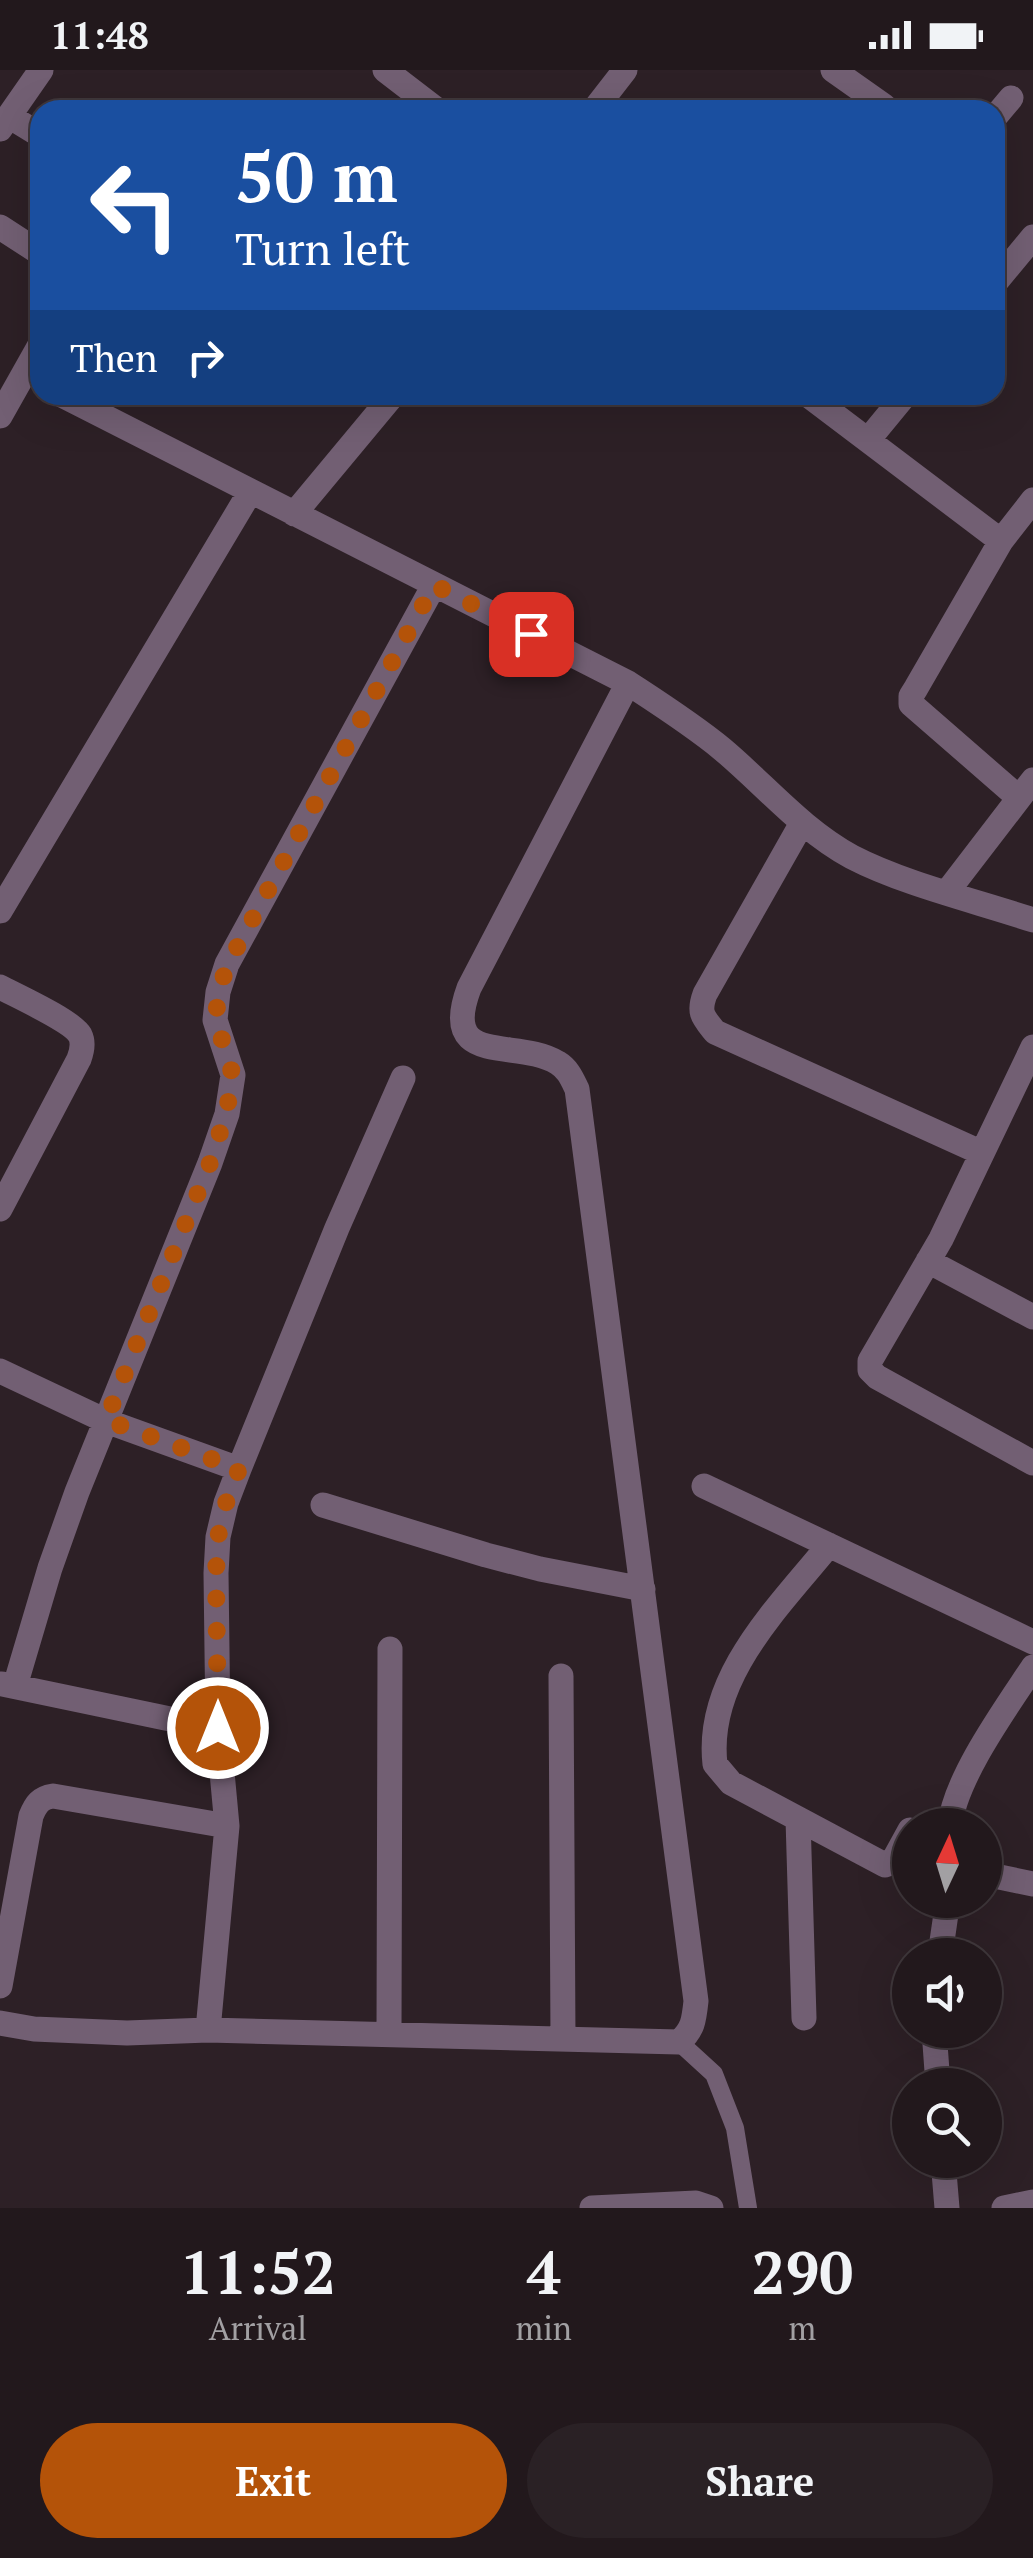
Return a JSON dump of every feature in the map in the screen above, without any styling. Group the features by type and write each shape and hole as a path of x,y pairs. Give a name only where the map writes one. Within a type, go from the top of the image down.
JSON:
{"street":[{"path":"30,131 4,122 40,70"},
{"path":"386,70 424,100"},
{"path":"602,100 625,70"},
{"path":"832,70 875,100"},
{"path":"0,227 30,246"},
{"path":"1005,271 1033,236"},
{"path":"0,416 30,380"},
{"path":"81,405 628,683 723,750 802,822 849,856 886,873 1033,920"},
{"path":"294,514 385,405"},
{"path":"821,405 1001,541"},
{"path":"868,440 896,405"},
{"path":"0,911 250,492"},
{"path":"947,892 1026,789 916,711 911,696 1001,541 1033,500"},
{"path":"218,1728 8,1685 77,1492 210,1163 226,1114 233,1076 216,1020 218,992 228,964 434,585"},
{"path":"0,2023 34,2029 126,2032 208,2030 679,2042 690,2032 696,2001 577,1089 568,1070 556,1061 481,1046 468,1038 461,1009 628,683"},
{"path":"802,822 705,994 700,1006 702,1016 716,1032 982,1152"},
{"path":"0,987 70,1025 80,1035 83,1046 0,1209"},
{"path":"1033,1048 928,1262 870,1361 876,1378 1033,1463"},
{"path":"208,2030 227,1826 218,1728 218,1537 239,1469 337,1228 404,1078"},
{"path":"928,1262 1033,1316"},
{"path":"0,1371 106,1420 239,1469"},
{"path":"704,1486 1033,1642"},
{"path":"323,1505 486,1556 643,1589"},
{"path":"829,1545 737,1665 723,1695 716,1724 715,1764 732,1783 885,1865 892,1862"},
{"path":"388,2034 390,1650"},
{"path":"953,1808 968,1772 1031,1674"},
{"path":"561,1676 563,2039"},
{"path":"0,1986 31,1816 44,1798 53,1796 227,1826"},
{"path":"798,1819 804,2018"},
{"path":"1002,1878 1033,1884"},
{"path":"945,2178 947,2208"},
{"path":"1004,2208 1033,2202"},
{"path":"592,2208 696,2203 711,2208"}],"lane":[{"path":"679,2042 714,2074 734,2128 748,2208"}],"route":[{"path":"218,1728 218,1537 239,1469 106,1420 226,1114 233,1076 216,1020 218,992 228,964 434,585 531,634"}]}
